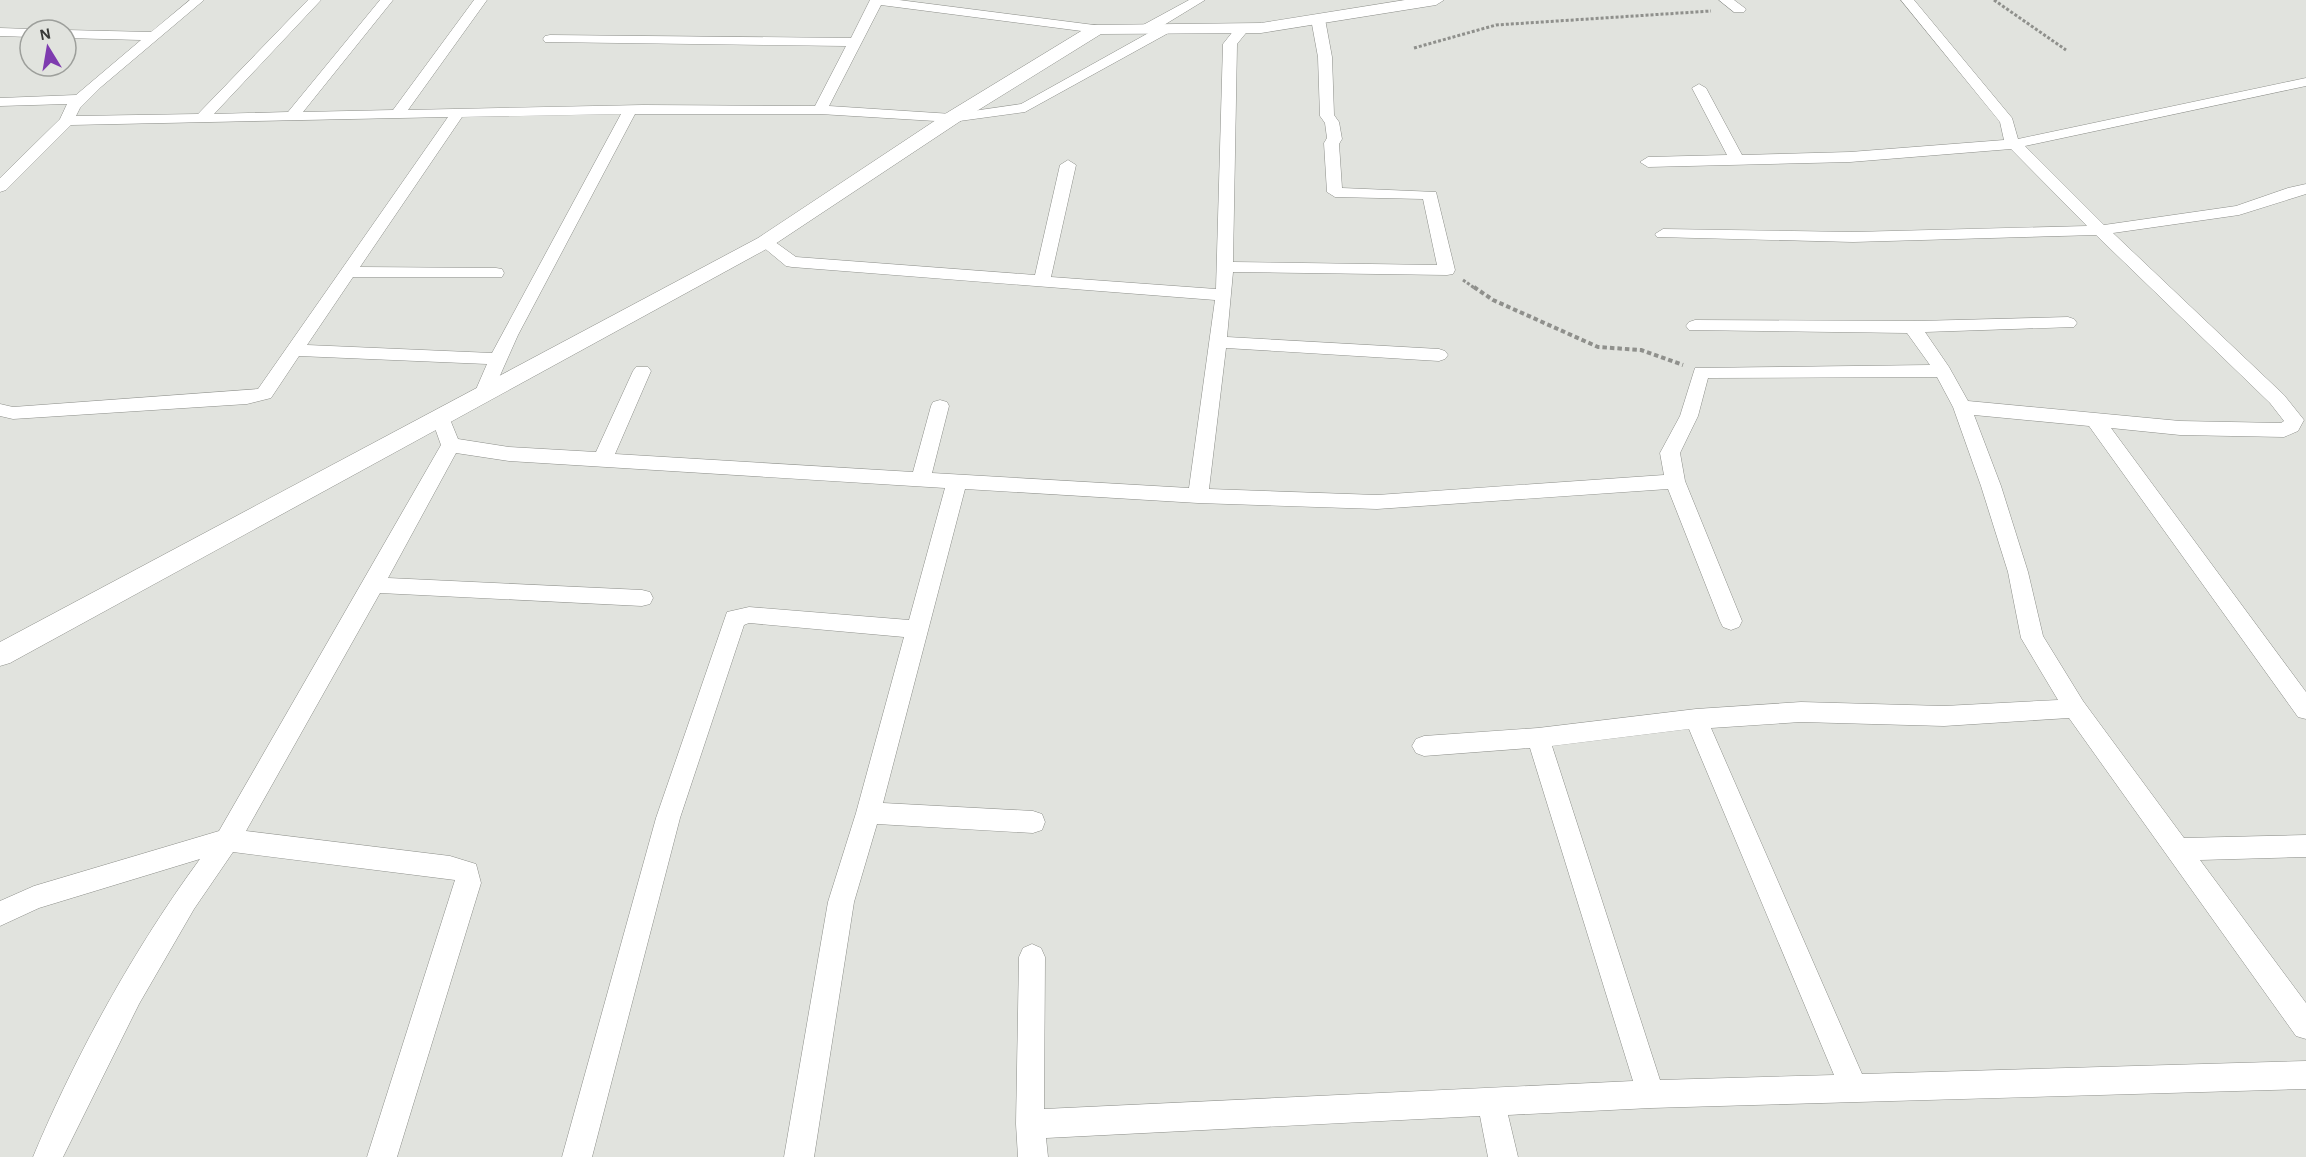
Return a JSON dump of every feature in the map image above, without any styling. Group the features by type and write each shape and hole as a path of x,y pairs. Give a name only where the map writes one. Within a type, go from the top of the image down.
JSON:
{"street":[{"path":"0,187 67,120 73,106 80,99 198,0"},
{"path":"203,117 315,0"},
{"path":"292,116 387,0"},
{"path":"397,114 481,0"},
{"path":"1147,28 1199,0"},
{"path":"820,110 877,1 1097,29 1261,28 1436,0"},
{"path":"1725,0 1739,9"},
{"path":"1907,0 2007,121 2014,144 2100,230 2277,399 2295,420 2284,430 2180,428 1962,407"},
{"path":"1224,267 1447,270 1431,195 1335,192 1331,143 1335,140 1332,122 1327,116 1325,57 1318,20"},
{"path":"67,120 630,110 820,110 952,118 1025,108 1167,28"},
{"path":"1198,496 1224,295 1230,44 1243,28"},
{"path":"0,655 765,242 952,118 1097,29"},
{"path":"0,32 18,33"},
{"path":"78,34 154,36"},
{"path":"550,39 854,42"},
{"path":"1648,162 1851,157 2014,144 2306,82"},
{"path":"1699,88 1738,161"},
{"path":"0,102 80,99"},
{"path":"483,394 509,335 630,110"},
{"path":"0,410 13,413 247,398 264,394 458,113"},
{"path":"1042,281 1068,165"},
{"path":"1663,234 1853,237 2100,230 2239,210 2306,189"},
{"path":"765,242 792,262 1224,295"},
{"path":"347,272 496,273"},
{"path":"1695,326 1912,327 2068,323"},
{"path":"1912,327 1943,371 1962,407 2018,572 2032,638 2075,708 2306,1026"},
{"path":"1218,342 1439,355"},
{"path":"293,350 498,359"},
{"path":"602,460 642,371"},
{"path":"1731,621 1676,481 1670,453 1689,416 1701,372 1943,371"},
{"path":"921,479 940,406"},
{"path":"440,417 451,445"},
{"path":"2096,421 2306,710"},
{"path":"451,445 509,454 602,460 1198,496 1377,502 1676,481"},
{"path":"48,1157 60,1129 144,970 186,900 227,840 374,585 451,445"},
{"path":"799,1157 841,902 868,813 957,481"},
{"path":"374,585 642,598"},
{"path":"577,1157 668,818 735,618 749,615 917,629"},
{"path":"1424,746 1538,738 1696,719 1801,712 1944,716 2075,708"},
{"path":"1696,719 1854,1088"},
{"path":"1538,738 1651,1094"},
{"path":"868,813 1033,822"},
{"path":"0,914 34,898 227,840 450,867 467,872 468,884 382,1157"},
{"path":"2178,849 2306,846"},
{"path":"1032,957 1030,1124 1033,1157"},
{"path":"1030,1124 1651,1094 2306,1075"},
{"path":"1491,1103 1503,1157"}],"path":[{"path":"1994,0 2066,50"},
{"path":"1414,48 1496,25 1739,9"},
{"path":"1447,270 1493,300 1598,347 1641,350 1701,372"}]}
